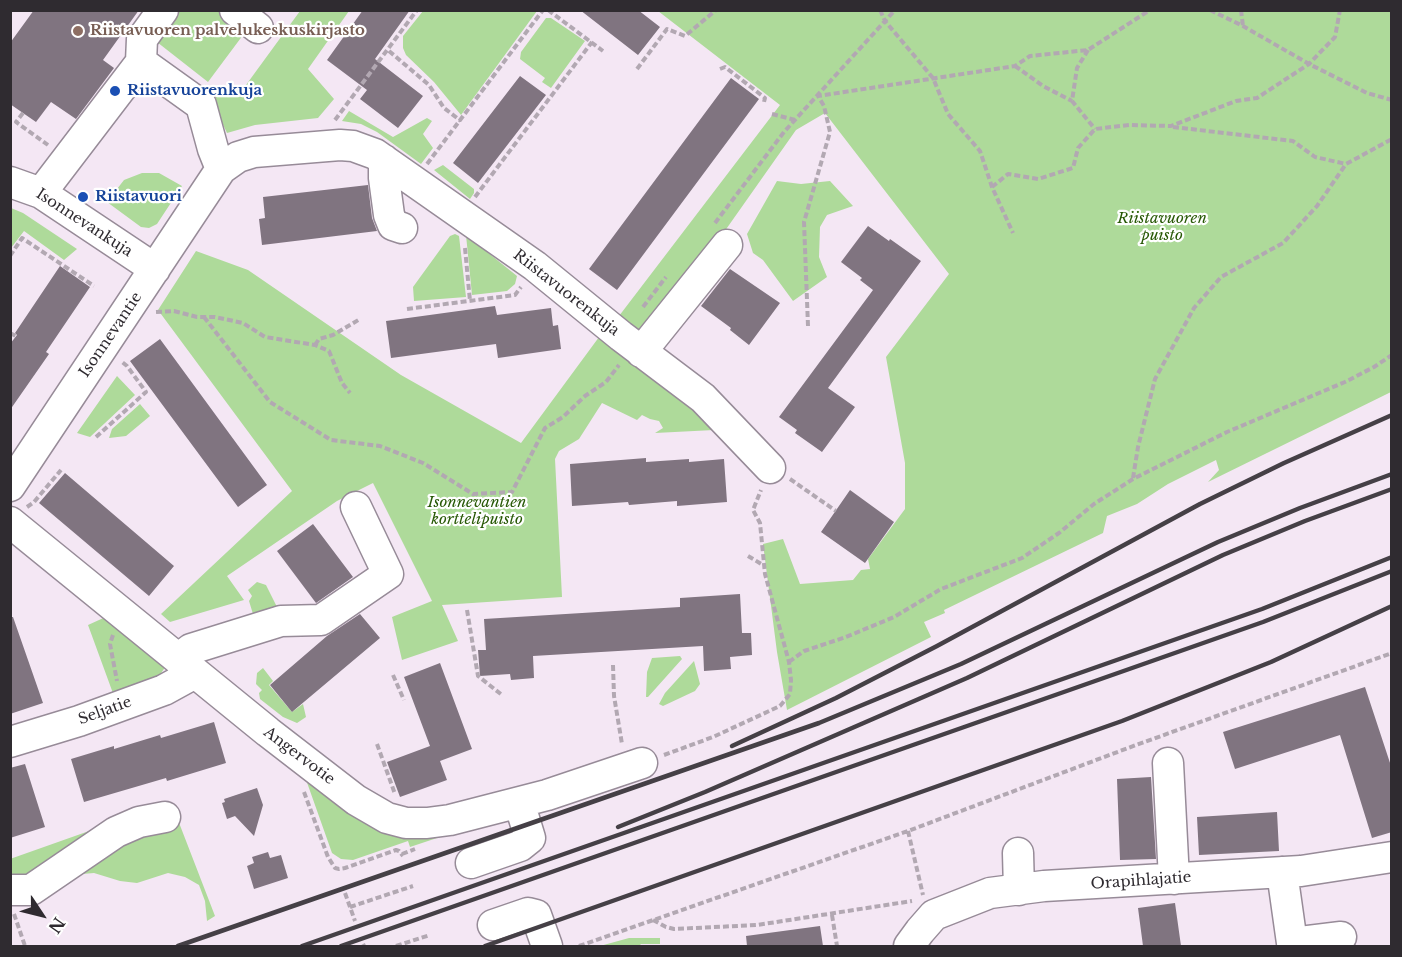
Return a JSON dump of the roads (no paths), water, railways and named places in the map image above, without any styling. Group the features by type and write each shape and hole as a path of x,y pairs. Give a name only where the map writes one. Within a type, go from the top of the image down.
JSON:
{"street":[{"path":"41,193 141,62 141,39 163,10"},
{"path":"141,62 201,105 213,149 216,176"},
{"name":"Riistavuorenkuja","path":"216,176 238,157 254,152 340,145 359,147 375,154 465,210 703,398 770,468"},
{"path":"384,160 389,215 393,225 402,228"},
{"name":"Isonnevantie","path":"16,505 155,269 216,176"},
{"name":"Isonnevankuja","path":"10,182 41,193 155,269"},
{"path":"637,348 720,235"},
{"name":"Angervotie","path":"16,505 124,615 373,811 406,823 450,820 547,795 642,763"},
{"name":"Seljatie","path":"10,742 164,690 187,666 191,649 281,621 321,620 393,585 356,507"},
{"path":"1168,763 1174,879"},
{"path":"471,863 520,846 530,838 523,815 516,803"},
{"path":"10,890 31,890 116,832 139,822 165,817"},
{"path":"1018,853 1019,890"},
{"name":"Orapihlajatie","path":"909,946 934,915 990,893 1044,886 1316,869 1392,857"},
{"path":"1282,872 1292,943 1341,937"},
{"path":"493,925 528,913 536,915 547,946"}],"railway":[{"path":"732,746 836,698 937,646 1200,504 1284,463 1392,415"},
{"path":"178,946 819,723 961,664 1218,542 1300,508 1392,474"},
{"path":"618,827 705,792 967,678 1223,555 1305,521 1392,489"},
{"path":"302,946 1262,609 1392,557"},
{"path":"341,946 1263,622 1392,571"},
{"path":"485,946 1122,721 1271,662 1392,606"}],"place":[{"name":"Riistavuoren palvelukeskuskirjasto","path":"78,31"},
{"name":"Riistavuorenkuja","path":"115,91"},
{"name":"Riistavuori","path":"83,197"}],"park label":[{"name":"Riistavuoren puisto","path":"1162,228"},
{"name":"Isonnevantien korttelipuisto","path":"477,512"}]}
